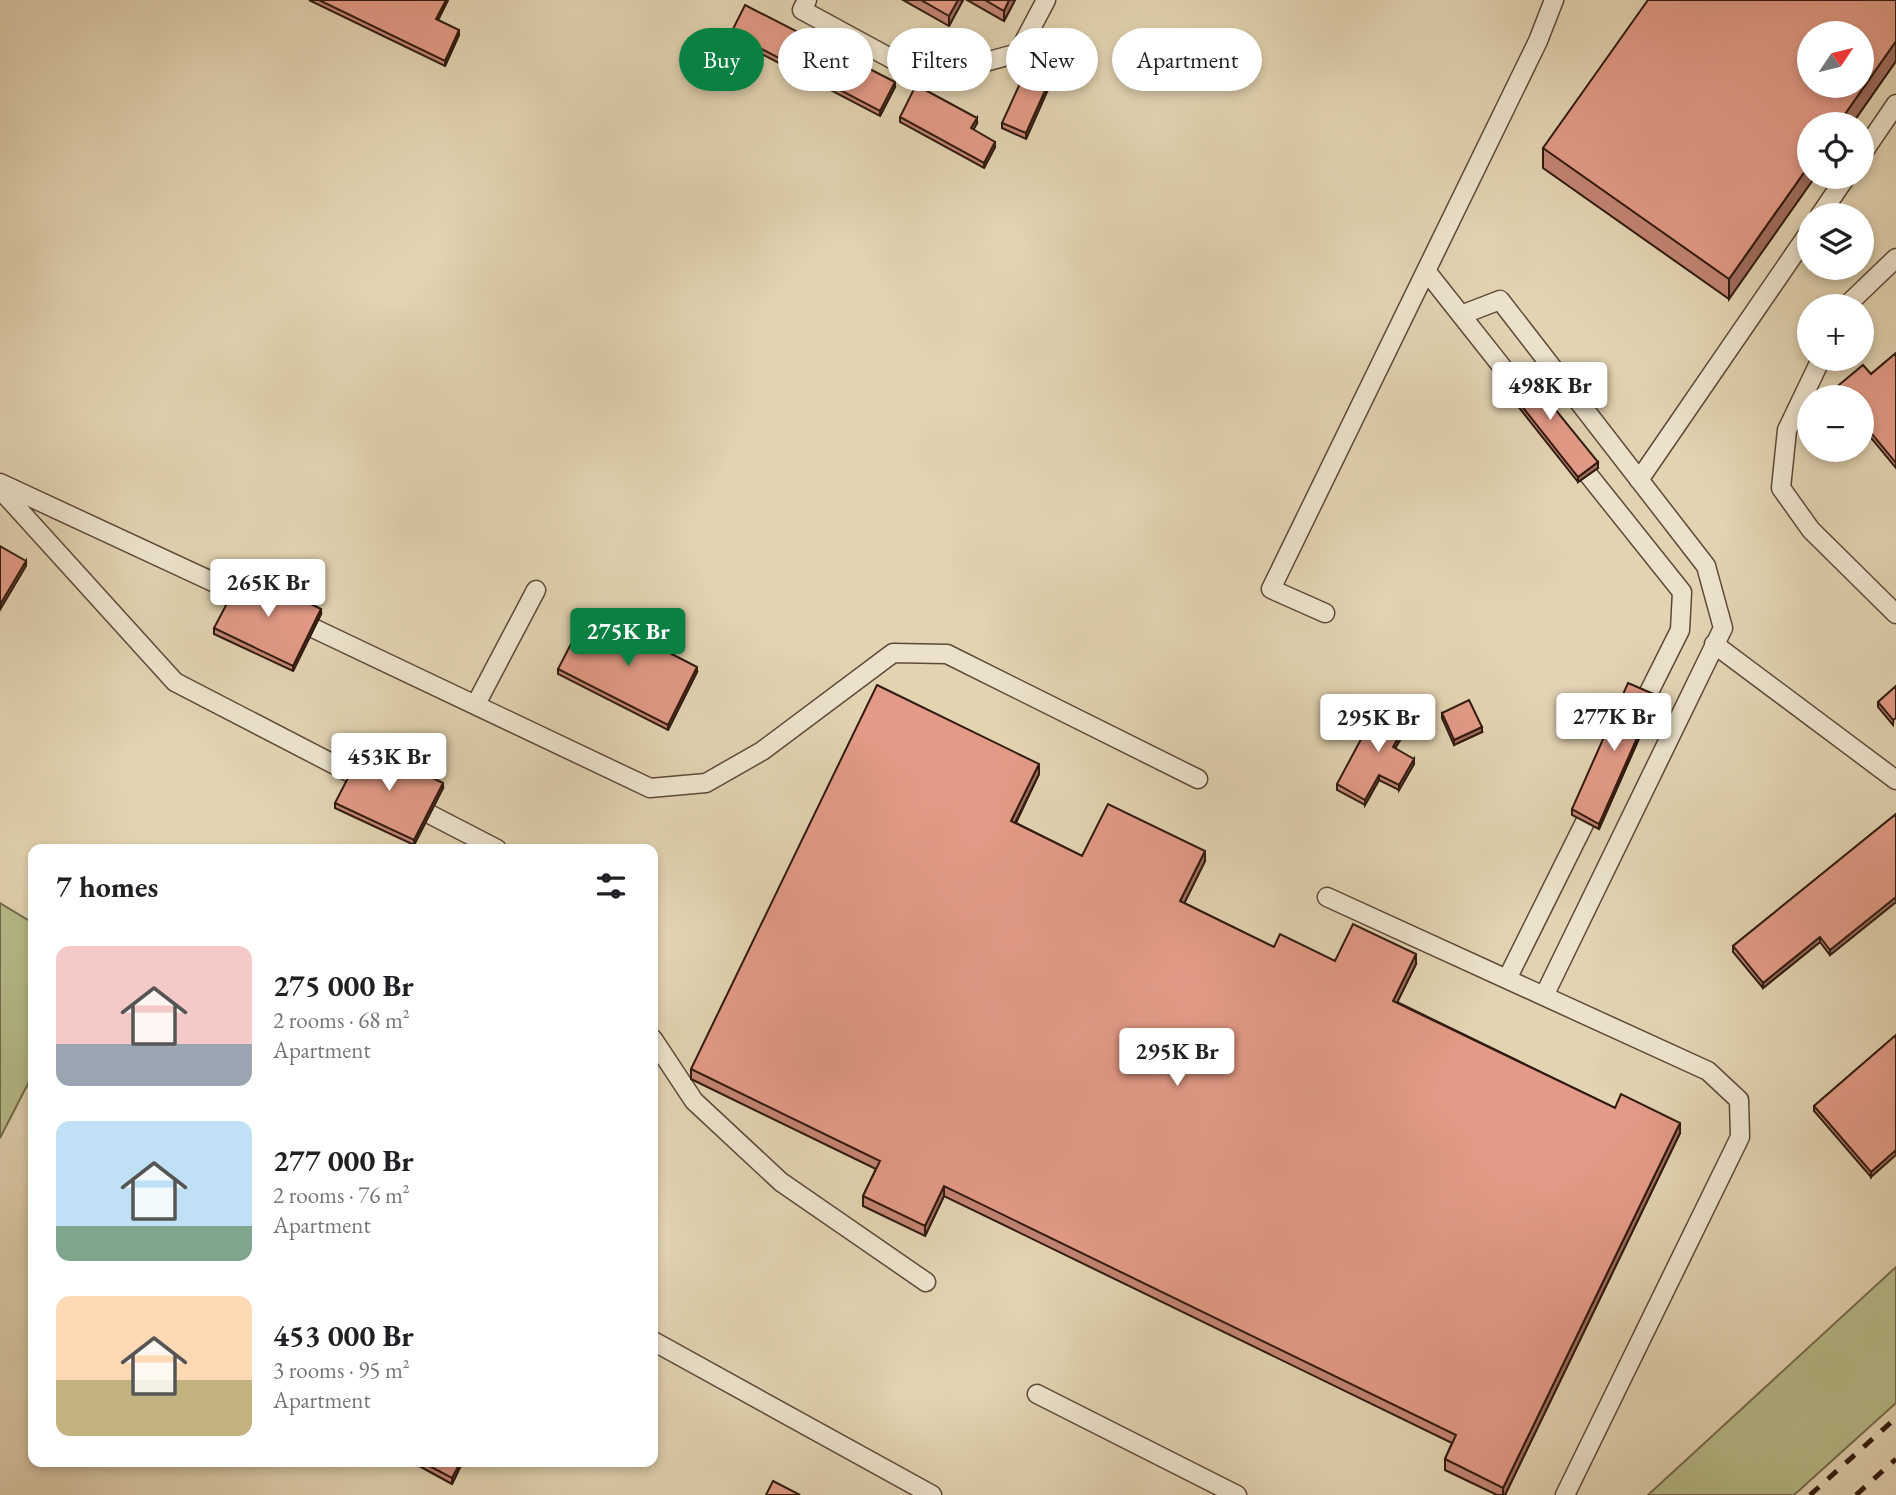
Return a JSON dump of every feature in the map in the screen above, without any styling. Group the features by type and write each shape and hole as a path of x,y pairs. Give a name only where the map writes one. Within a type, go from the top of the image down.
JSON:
{"lane":[{"path":"807,0 802,10 927,78 1018,53 1046,0"},
{"path":"1325,613 1271,589 1538,41 1554,0"},
{"path":"1874,136 1896,104"},
{"path":"1639,480 1797,250"},
{"path":"1858,294 1896,258"},
{"path":"1427,272 1529,400"},
{"path":"1461,315 1500,300 1706,566 1723,628 1544,996"},
{"path":"1815,371 1787,430 1781,488 1811,530 1896,614"},
{"path":"1563,443 1682,592 1680,630 1630,729"},
{"path":"0,483 476,704 650,788 706,783 762,751 892,653 947,654 1198,779"},
{"path":"0,489 175,682 487,844"},
{"path":"476,704 536,590"},
{"path":"1714,644 1896,780"},
{"path":"1507,979 1606,779"},
{"path":"1327,897 1708,1072 1739,1100 1740,1137 1565,1495"},
{"path":"658,1047 694,1101 781,1182 926,1282"},
{"path":"658,1344 932,1495"},
{"path":"1037,1394 1237,1495"}],"green space":[{"path":"0,903 28,920 28,1084 0,1138"},
{"path":"1896,1267 1896,1403 1794,1495 1648,1495"}],"building":[{"path":"319,0 446,0 436,19 459,30 445,61"},
{"path":"921,0 958,0 949,16"},
{"path":"985,0 1009,0 1004,11"},
{"path":"1648,0 1896,0 1896,41 1874,72 1874,21 1797,21 1797,98 1856,98 1846,112 1797,112 1797,182 1729,279 1543,148"},
{"path":"745,5 790,28 778,28 778,58 764,50 764,28 734,28"},
{"path":"873,71 887,78 887,91 890,91 880,111 842,91 873,91"},
{"path":"913,91 927,91 977,118 971,128 995,142 984,163 900,117"},
{"path":"1017,91 1045,91 1026,133 1002,123"},
{"path":"1896,353 1896,463 1874,436 1874,385 1839,385 1856,371 1868,371 1871,374"},
{"path":"1520,366 1598,462 1578,477 1502,381"},
{"path":"0,546 26,561 1,603 0,602"},
{"path":"244,571 321,609 293,666 214,628"},
{"path":"588,611 697,667 668,725 558,669"},
{"path":"1628,683 1656,695 1599,824 1572,809"},
{"path":"877,685 1039,764 1011,821 1082,856 1108,804 1205,851 1180,901 1274,947 1280,934 1335,961 1353,924 1416,954 1393,1001 1615,1108 1621,1094 1680,1123 1503,1488 1445,1459 1456,1435 944,1186 925,1226 863,1196 880,1161 691,1069"},
{"path":"1896,686 1896,718 1893,720 1878,702"},
{"path":"1469,700 1482,727 1454,740 1442,713"},
{"path":"1381,702 1411,717 1393,747 1414,759 1399,785 1379,775 1365,800 1337,784"},
{"path":"365,745 443,783 414,840 335,803"},
{"path":"1896,814 1896,897 1830,950 1820,937 1763,983 1733,946"},
{"path":"1896,1035 1896,1150 1871,1172 1814,1106"},
{"path":"431,1467 458,1467 452,1478"},
{"path":"773,1481 800,1495 766,1495"}],"railway":[{"path":"1810,1495 1896,1418"},
{"path":"1856,1495 1896,1459"}]}
